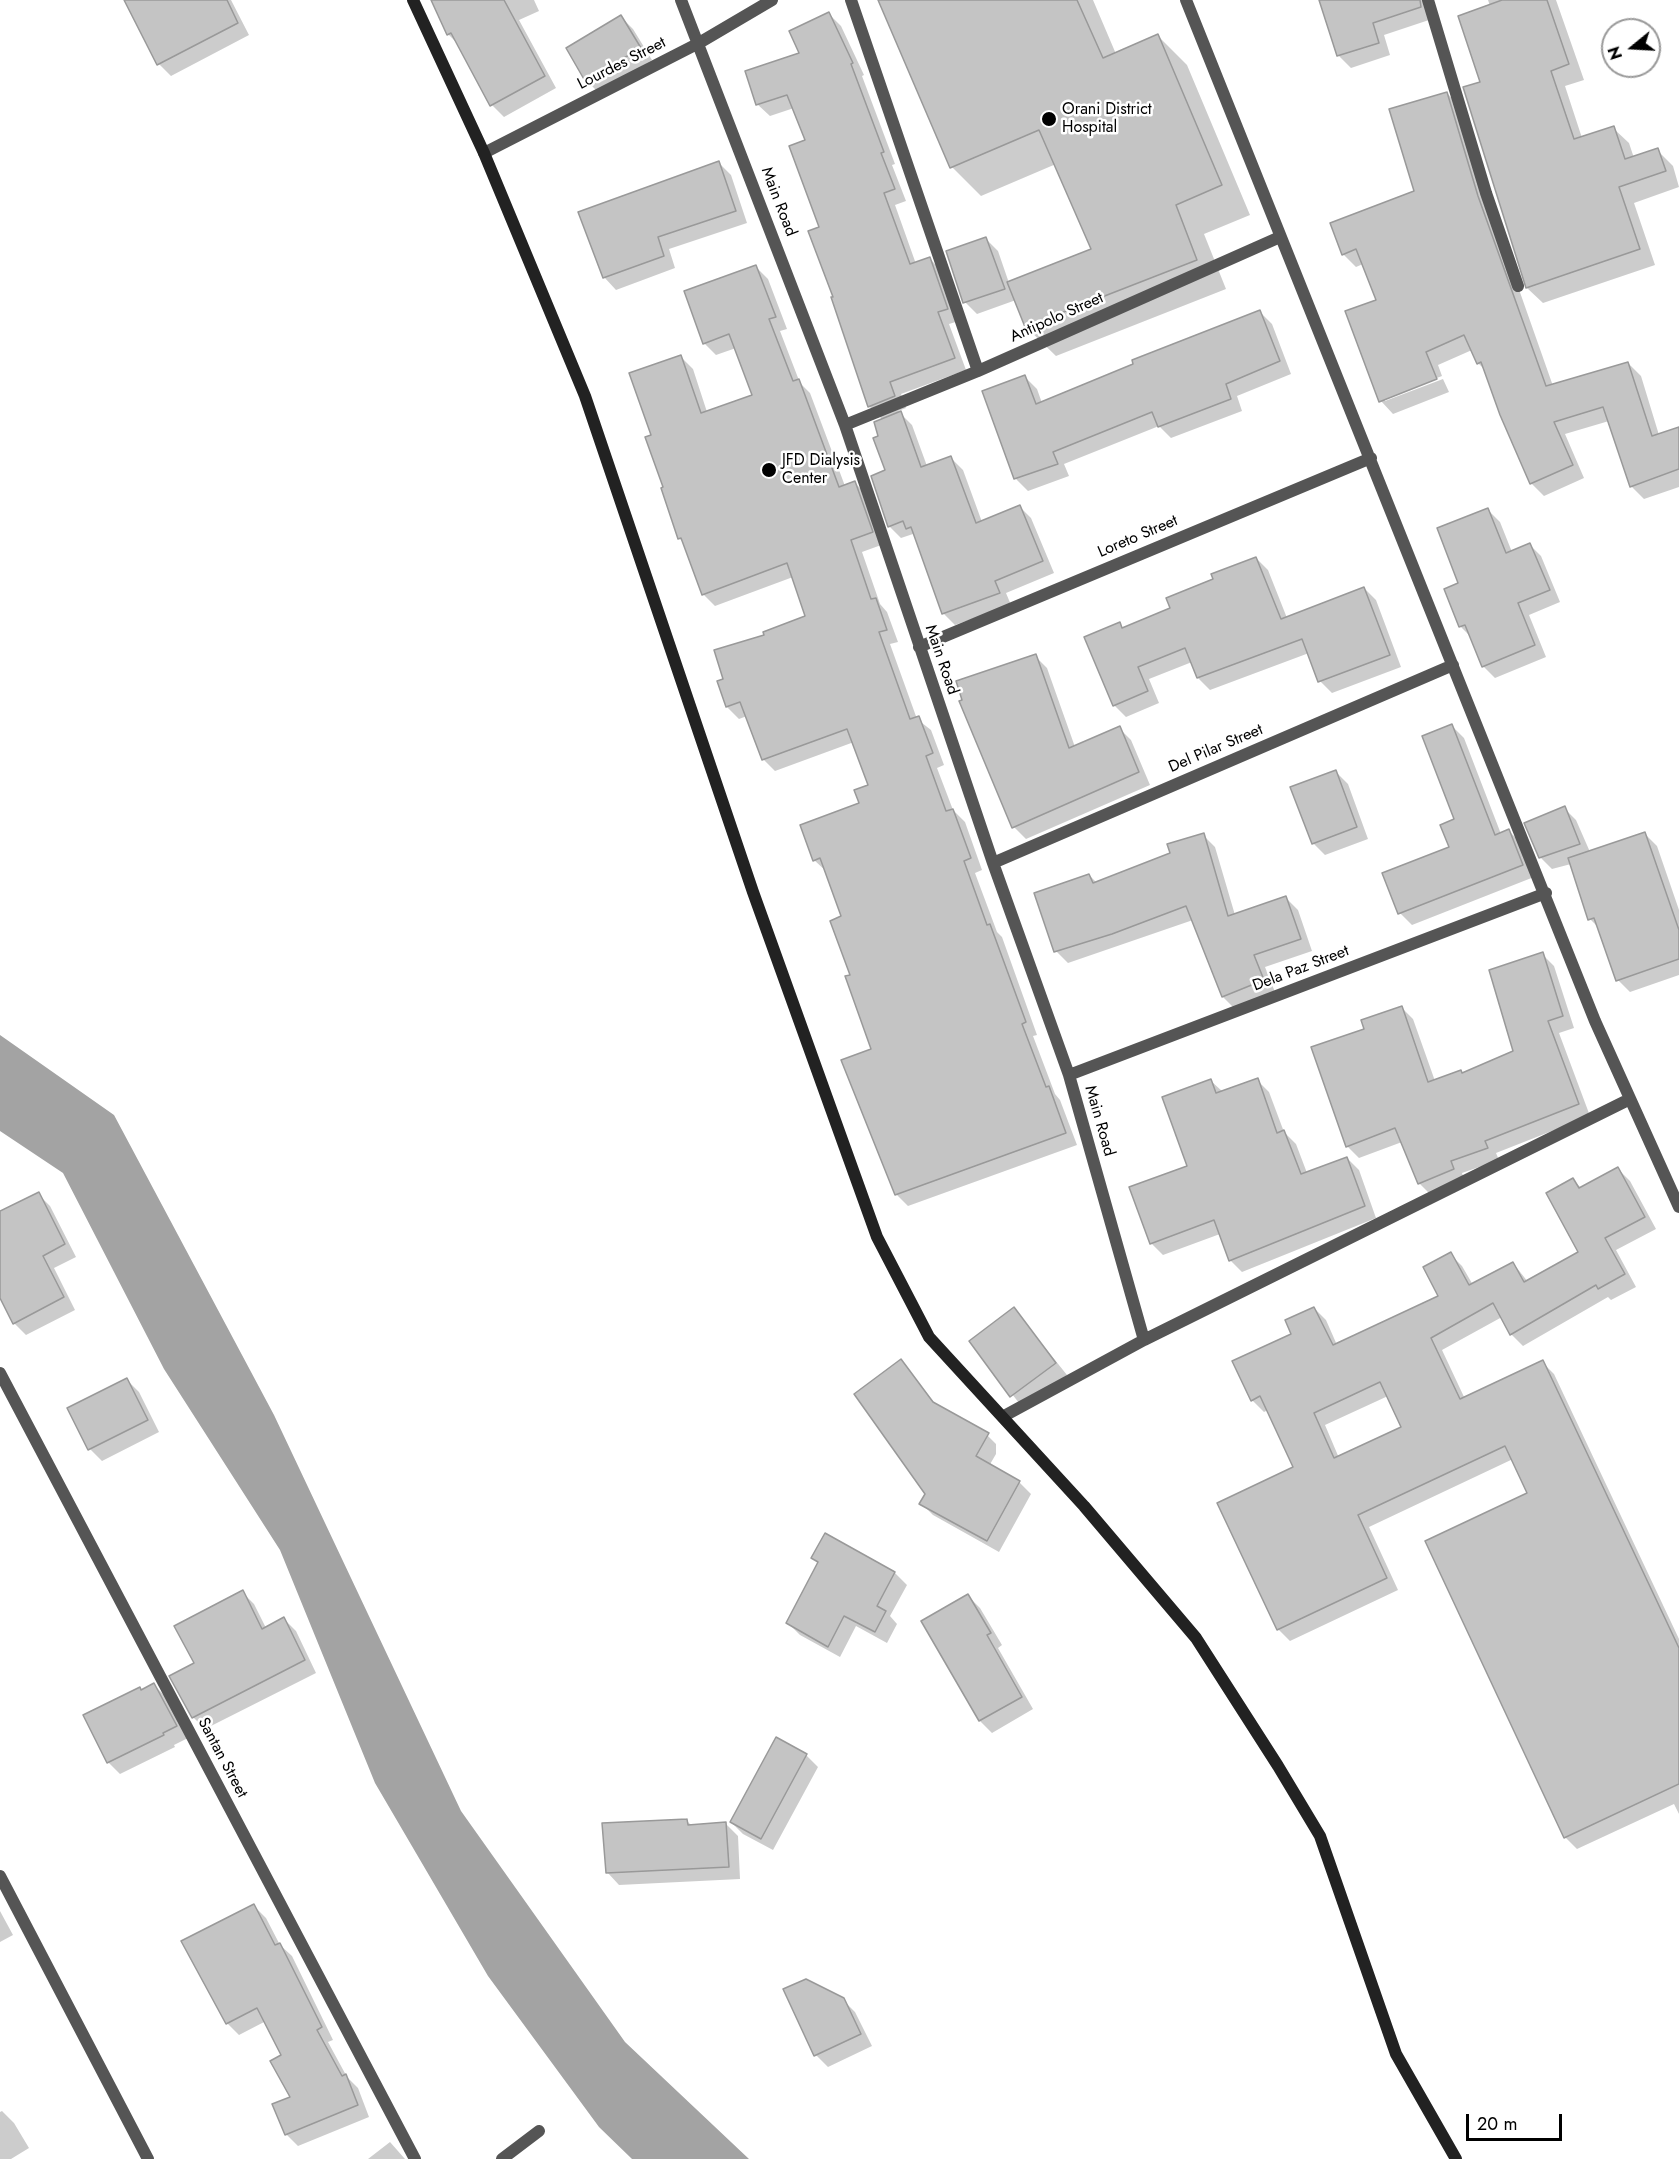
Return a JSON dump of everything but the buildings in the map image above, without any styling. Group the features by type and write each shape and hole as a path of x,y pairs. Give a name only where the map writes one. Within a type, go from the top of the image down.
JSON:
{"street":[{"path":"413,0 484,153 585,396 753,892 877,1237 929,1337 1004,1416 1084,1506 1196,1638 1278,1766 1320,1836 1396,2054 1456,2159"},
{"name":"Main Road","path":"681,0 845,425 993,863 1069,1075 1144,1340"},
{"name":"Lourdes Street","path":"484,153 699,43 772,0"},
{"path":"851,0 978,371"},
{"path":"1186,0 1546,893 1595,1021 1679,1207"},
{"path":"1428,0 1486,193 1518,286"},
{"name":"Antipolo Street","path":"845,425 978,371 1280,237"},
{"name":"Loreto Street","path":"919,647 1371,458"},
{"name":"Del Pilar Street","path":"993,863 1453,666"},
{"name":"Dela Paz Street","path":"1069,1075 1546,893"},
{"path":"1004,1416 1144,1340 1630,1099"},
{"name":"Santan Street","path":"0,1373 415,2159"},
{"path":"0,1876 148,2159"},
{"path":"502,2159 539,2131"}],"shaded area":[{"path":"0,1035 114,1115 274,1415 461,1811 625,2042 749,2159 632,2159 599,2127 488,1976 375,1783 280,1550 164,1369 63,1173 0,1131"}],"place":[{"name":"Orani District Hospital","path":"1049,119"},
{"name":"JFD Dialysis Center","path":"769,470"}]}
